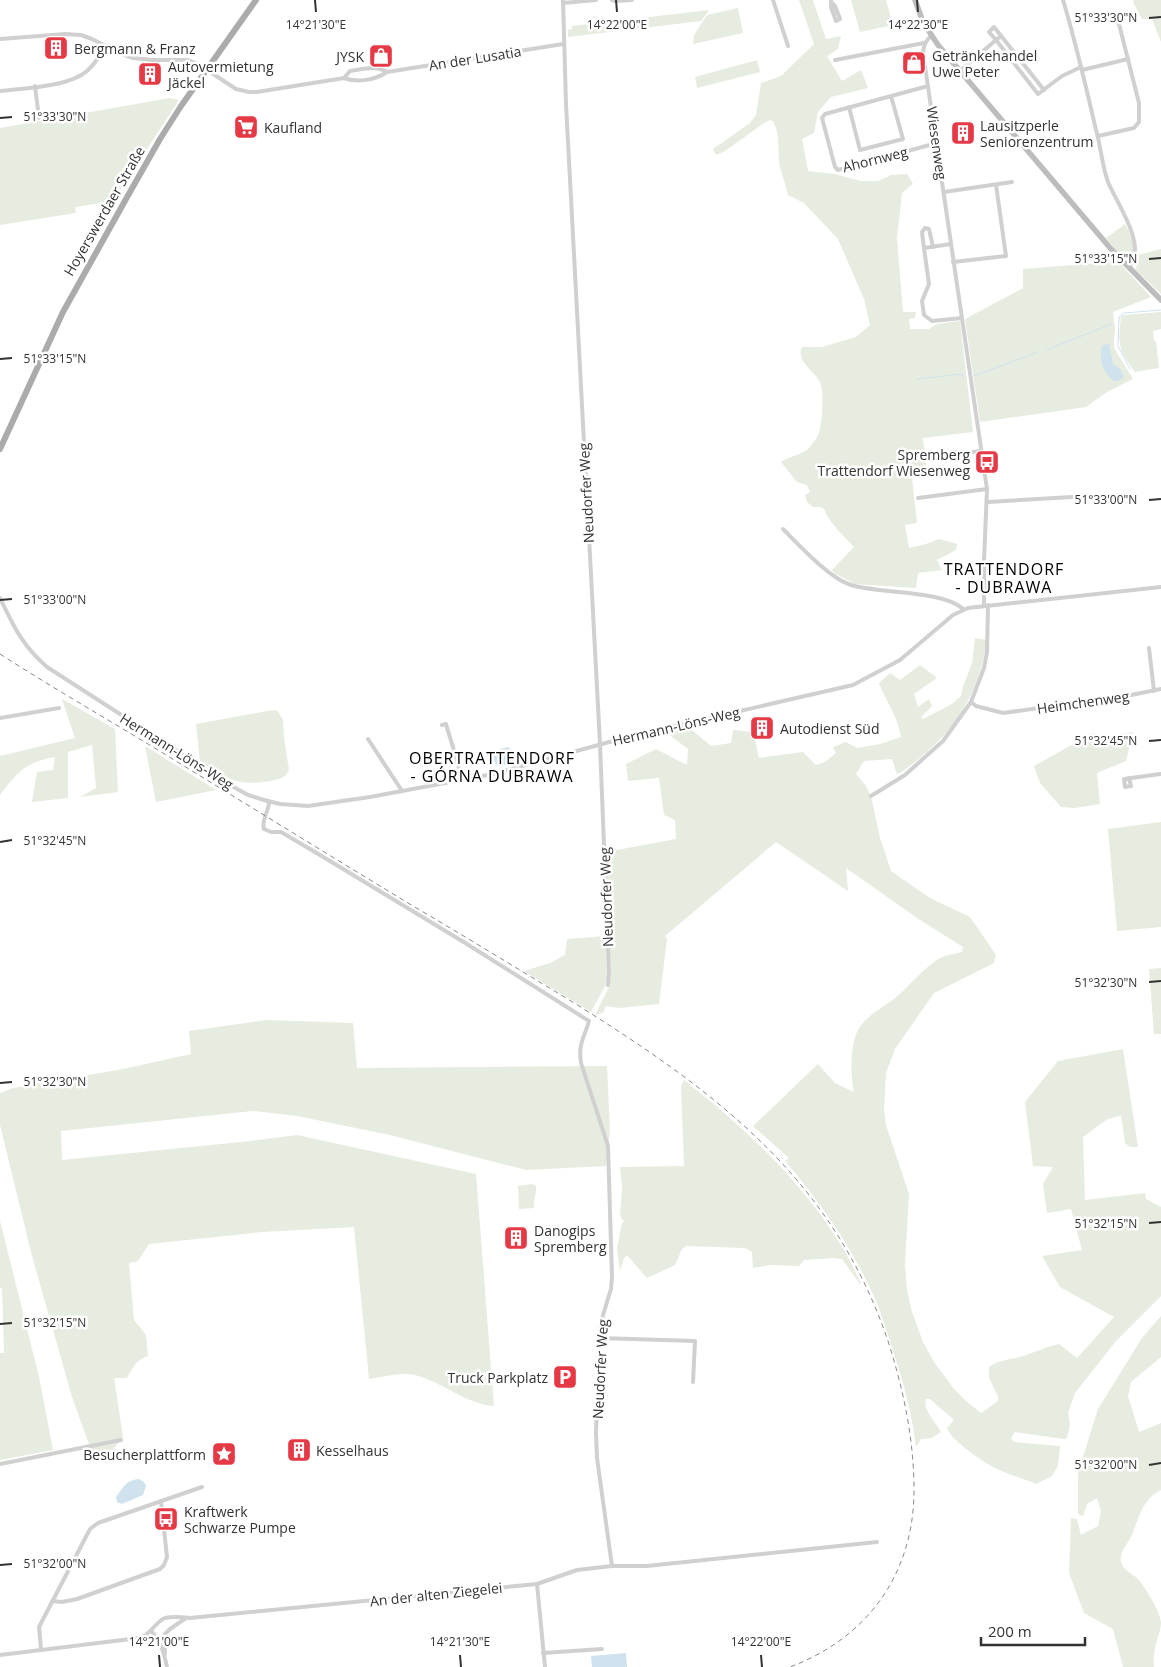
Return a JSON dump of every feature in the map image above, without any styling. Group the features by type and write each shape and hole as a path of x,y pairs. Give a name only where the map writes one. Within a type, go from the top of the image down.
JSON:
{"main road":[{"name":"Hoyerswerdaer Straße","path":"0,449 74,290 160,139 256,0"},
{"path":"916,0 922,21 931,36 1107,245 1161,300"}],"street":[{"path":"563,1 596,0"},
{"path":"612,0 632,0"},
{"path":"773,0 788,46"},
{"path":"1063,0 1082,69 1107,181 1133,234 1133,259 1128,268"},
{"name":"Neudorfer Weg","path":"563,1 600,744 608,985"},
{"path":"1098,136 1134,128 1139,122 1139,102 1119,24"},
{"path":"1044,90 994,28 989,32 1038,94 1044,90 1062,76 1082,69 1128,59"},
{"name":"An der Lusatia","path":"0,39 66,34 81,35 133,58 188,60 198,64 236,89 250,92 344,78 353,82 380,77 387,72 564,44"},
{"path":"835,60 924,42 931,36"},
{"path":"960,70 1001,36"},
{"name":"Wiesenweg","path":"871,796 905,775 943,741 971,702 984,668 987,652 984,560 988,502 987,489 928,86 923,50 924,42"},
{"path":"0,91 67,82 85,73 106,46"},
{"path":"1012,60 1018,56"},
{"name":"An der Lusatia","path":"344,78 350,71 366,68 378,67 387,72"},
{"path":"1032,85 1037,81"},
{"path":"35,86 39,118"},
{"path":"892,96 903,139 860,150 849,107 928,86"},
{"name":"Ahornweg","path":"849,107 825,114 822,118 834,167 838,170 937,143"},
{"path":"944,192 1012,182"},
{"path":"954,262 1006,256 996,184"},
{"path":"933,247 929,229 925,228 922,232 929,284 922,300 924,315 932,322 962,318"},
{"path":"924,248 951,244"},
{"path":"929,457 981,451"},
{"path":"918,498 987,489"},
{"path":"988,502 1106,495"},
{"path":"783,529 824,568 840,580 851,585 918,594 957,603 963,609"},
{"name":"Hermann-Löns-Weg","path":"0,598 22,641 36,658 47,667 230,785 269,802 308,806 402,791 521,767 600,744 854,685 900,660 953,615 963,609 1161,587"},
{"path":"1149,648 1154,692"},
{"name":"Heimchenweg","path":"971,702 976,706 1003,713 1154,692 1161,689"},
{"path":"0,718 59,708"},
{"path":"442,725 446,724 451,746 460,767 461,780"},
{"path":"368,739 402,791"},
{"path":"1130,778 1161,774"},
{"name":"Neudorfer Weg","path":"269,802 269,810 263,821 264,829 270,832 281,832 320,855 589,1021 581,1041 579,1054 607,1142 609,1164 612,1276 611,1289 602,1316 596,1433 600,1484 612,1566"},
{"path":"600,1338 695,1342 693,1382"},
{"path":"0,1464 121,1440"},
{"path":"41,1649 39,1627 90,1529 98,1523 202,1487"},
{"path":"52,1601 62,1602 77,1599 160,1569 164,1565 167,1555 161,1501"},
{"name":"An der alten Ziegelei","path":"160,1622 165,1618 186,1618 537,1584 577,1570 612,1566 647,1566 877,1542"},
{"path":"537,1584 545,1667"},
{"path":"167,1667 164,1636 168,1630 186,1618"},
{"path":"0,1655 139,1638 145,1636 160,1622 168,1630"},
{"path":"151,1631 160,1641 165,1654"},
{"path":"544,1654 602,1649"}],"shaded area":[{"path":"799,0 813,0 826,39 841,36 838,49 827,56 842,81 861,70 868,88 831,97 818,112 814,133 802,139 808,171 835,174 861,181 878,181 891,175 907,174 913,184 902,193 897,238 903,312 916,312 915,318 909,319 910,329 929,329 937,324 960,321 973,432 923,438 926,465 911,468 917,523 905,525 909,548 939,539 957,544 956,550 937,560 942,570 918,573 916,588 855,584 834,573 832,570 854,547 833,524 824,509 813,507 807,502 805,495 810,492 807,485 797,482 781,462 808,449 817,437 820,428 821,384 804,362 801,349 803,347 822,347 856,337 870,325 864,299 838,239 804,203 788,195 780,168 778,138 773,121 770,120 764,123 725,151 716,155 713,149 750,123 756,115 761,83 781,76 814,44"},
{"path":"851,0 886,0 893,25 860,32"},
{"path":"1134,0 1161,0 1161,42 1152,19 1142,19 1133,2"},
{"path":"738,8 743,33 693,44 694,35 707,15"},
{"path":"709,10 701,21 568,37 568,30 572,29 572,26"},
{"path":"757,60 760,72 697,88 695,77"},
{"path":"170,98 179,100 113,201 75,207 76,213 0,225 0,128"},
{"path":"1125,224 1132,239 1133,255 1125,262 1106,238"},
{"path":"1161,249 1161,294 1136,270 1138,255"},
{"path":"1117,260 1151,297 1113,312 1115,329 1114,348 1133,379 1107,392 1086,407 980,422 965,319 1023,288 1023,269 1112,262"},
{"path":"1161,312 1161,329 1153,331 1159,368 1135,372 1125,358 1120,346 1121,316"},
{"path":"975,638 987,640 983,662 968,700 947,732 900,773 897,774 892,759 864,761 856,774 866,786 871,796 880,838 891,871 930,898 970,917 996,955 994,963 934,993 895,1049 886,1073 884,1110 886,1125 909,1194 905,1264 907,1290 912,1312 923,1342 934,1362 954,1389 981,1413 998,1401 998,1396 989,1378 989,1367 1059,1344 1077,1358 1114,1317 1060,1287 1042,1256 1082,1250 1071,1209 1047,1213 1043,1184 1053,1167 1033,1166 1025,1102 1058,1061 1123,1049 1138,1147 1130,1147 1125,1143 1121,1115 1106,1120 1083,1137 1085,1200 1145,1193 1146,1199 1161,1207 1161,1296 1116,1341 1075,1393 1068,1413 1070,1424 1067,1438 1015,1432 1011,1438 1014,1442 1060,1446 1058,1466 1052,1476 1036,1484 1004,1472 978,1458 950,1433 947,1428 954,1420 930,1399 926,1399 926,1408 941,1432 932,1438 921,1439 916,1447 910,1409 900,1373 876,1301 858,1264 836,1228 785,1161 789,1158 753,1126 818,1064 835,1083 854,1092 852,1060 854,1042 859,1028 871,1015 894,999 934,962 942,957 962,952 963,947 917,918 846,868 848,891 776,842 665,936 667,939 659,1004 619,1008 606,1006 603,1013 595,1015 609,987 611,977 606,852 676,839 675,820 664,815 659,778 628,781 626,764 656,749 687,765 688,749 663,730 686,725 711,746 731,743 733,730 753,732 759,758 803,752 816,765 825,762 836,753 833,747 846,742 857,748 880,744 901,737 895,716 879,683 890,673 900,680 920,665 937,678 914,694 918,707 929,699 932,706 921,717 923,719 952,704 961,696 972,663"},
{"path":"62,699 115,729 118,792 80,797 96,788 92,745 68,752 68,798 32,802 37,772 53,770 55,757 29,765 23,769 0,795 0,756 75,738"},
{"path":"273,710 278,711 283,720 289,770 283,777 259,783 241,782 226,777 200,762 196,724"},
{"path":"1133,732 1126,761 1097,773 1100,804 1075,808 1061,807 1040,783 1034,766 1093,733 1114,742 1119,734"},
{"path":"145,746 216,790 156,802"},
{"path":"1161,822 1161,927 1117,931 1108,829"},
{"path":"606,936 607,979 591,1012 524,971 550,963 565,955 567,939"},
{"path":"1161,968 1161,1034 1154,1034 1149,969"},
{"path":"266,1020 353,1023 357,1068 607,1066 610,1131 606,1166 526,1170 390,1135 297,1116 253,1111 61,1131 62,1160 297,1135 476,1174 494,1406 473,1401 415,1375 398,1374 369,1379 354,1227 262,1232 149,1244 138,1261 129,1263 134,1320 146,1335 148,1356 133,1367 127,1378 114,1378 123,1437 111,1452 94,1458 72,1397 32,1256 0,1125 0,1093 13,1088 123,1069 191,1054 189,1031"},
{"path":"684,1080 750,1136 789,1176 825,1221 841,1245 860,1284 842,1259 804,1260 799,1266 771,1265 753,1268 752,1252 745,1248 686,1246 682,1249 675,1265 647,1278 627,1255 624,1258 620,1271 617,1248 622,1223 624,1222 620,1215 622,1188 620,1167 684,1166 681,1086"},
{"path":"533,1184 536,1186 534,1208 519,1209 518,1186"},
{"path":"0,1221 39,1377 53,1450 0,1460 0,1353 4,1353 2,1288 0,1288"},
{"path":"1161,1316 1161,1357 1131,1382 1128,1396 1139,1432 1161,1423 1161,1490 1154,1494 1145,1505 1122,1552 1121,1562 1123,1567 1137,1578 1151,1598 1158,1611 1161,1625 1154,1653 1154,1667 1123,1667 1113,1629 1084,1613 1069,1573 1071,1518 1077,1519 1081,1535 1098,1526 1101,1511 1097,1498 1087,1504 1083,1516 1078,1514 1078,1473 1098,1409 1142,1338"}],"water":[{"path":"1109,344 1113,364 1120,369 1124,376 1120,380 1115,381 1110,378 1103,366 1101,351 1103,345"},
{"path":"508,747 513,753 514,762 497,766 494,758 496,750"},
{"path":"139,1479 146,1486 143,1495 122,1504 117,1502 116,1497 126,1485 131,1481"},
{"path":"626,1653 627,1667 592,1667 591,1656"}],"waterway":[{"path":"1130,369 1118,346 1119,317 1124,313 1161,310"},
{"path":"1046,350 1112,324"},
{"path":"974,376 1038,352"},
{"path":"917,379 962,374 963,378"}],"railway":[{"path":"0,654 623,1034 672,1068 718,1104 761,1142 800,1184 835,1231 864,1283 888,1341 906,1412 912,1448 914,1484 913,1515 907,1545 897,1572 883,1596 865,1619 843,1638 818,1654 790,1667"}],"place":[{"name":"Bergmann & Franz","path":"56,48"},
{"name":"JYSK","path":"381,56"},
{"name":"Getränkehandel Uwe Peter","path":"914,63"},
{"name":"Autovermietung Jäckel","path":"150,74"},
{"name":"Kaufland","path":"246,127"},
{"name":"Lausitzperle Seniorenzentrum","path":"963,133"},
{"name":"Spremberg Trattendorf Wiesenweg","path":"987,462"},
{"name":"Autodienst Süd","path":"762,728"},
{"name":"Danogips Spremberg","path":"516,1238"},
{"name":"Truck Parkplatz","path":"565,1377"},
{"name":"Kesselhaus","path":"299,1450"},
{"name":"Besucherplattform","path":"224,1454"},
{"name":"Kraftwerk Schwarze Pumpe","path":"166,1519"}],"district":[{"name":"TRATTENDORF - DUBRAWA","path":"1004,578"},
{"name":"OBERTRATTENDORF - GÓRNA DUBRAWA","path":"492,767"}]}
